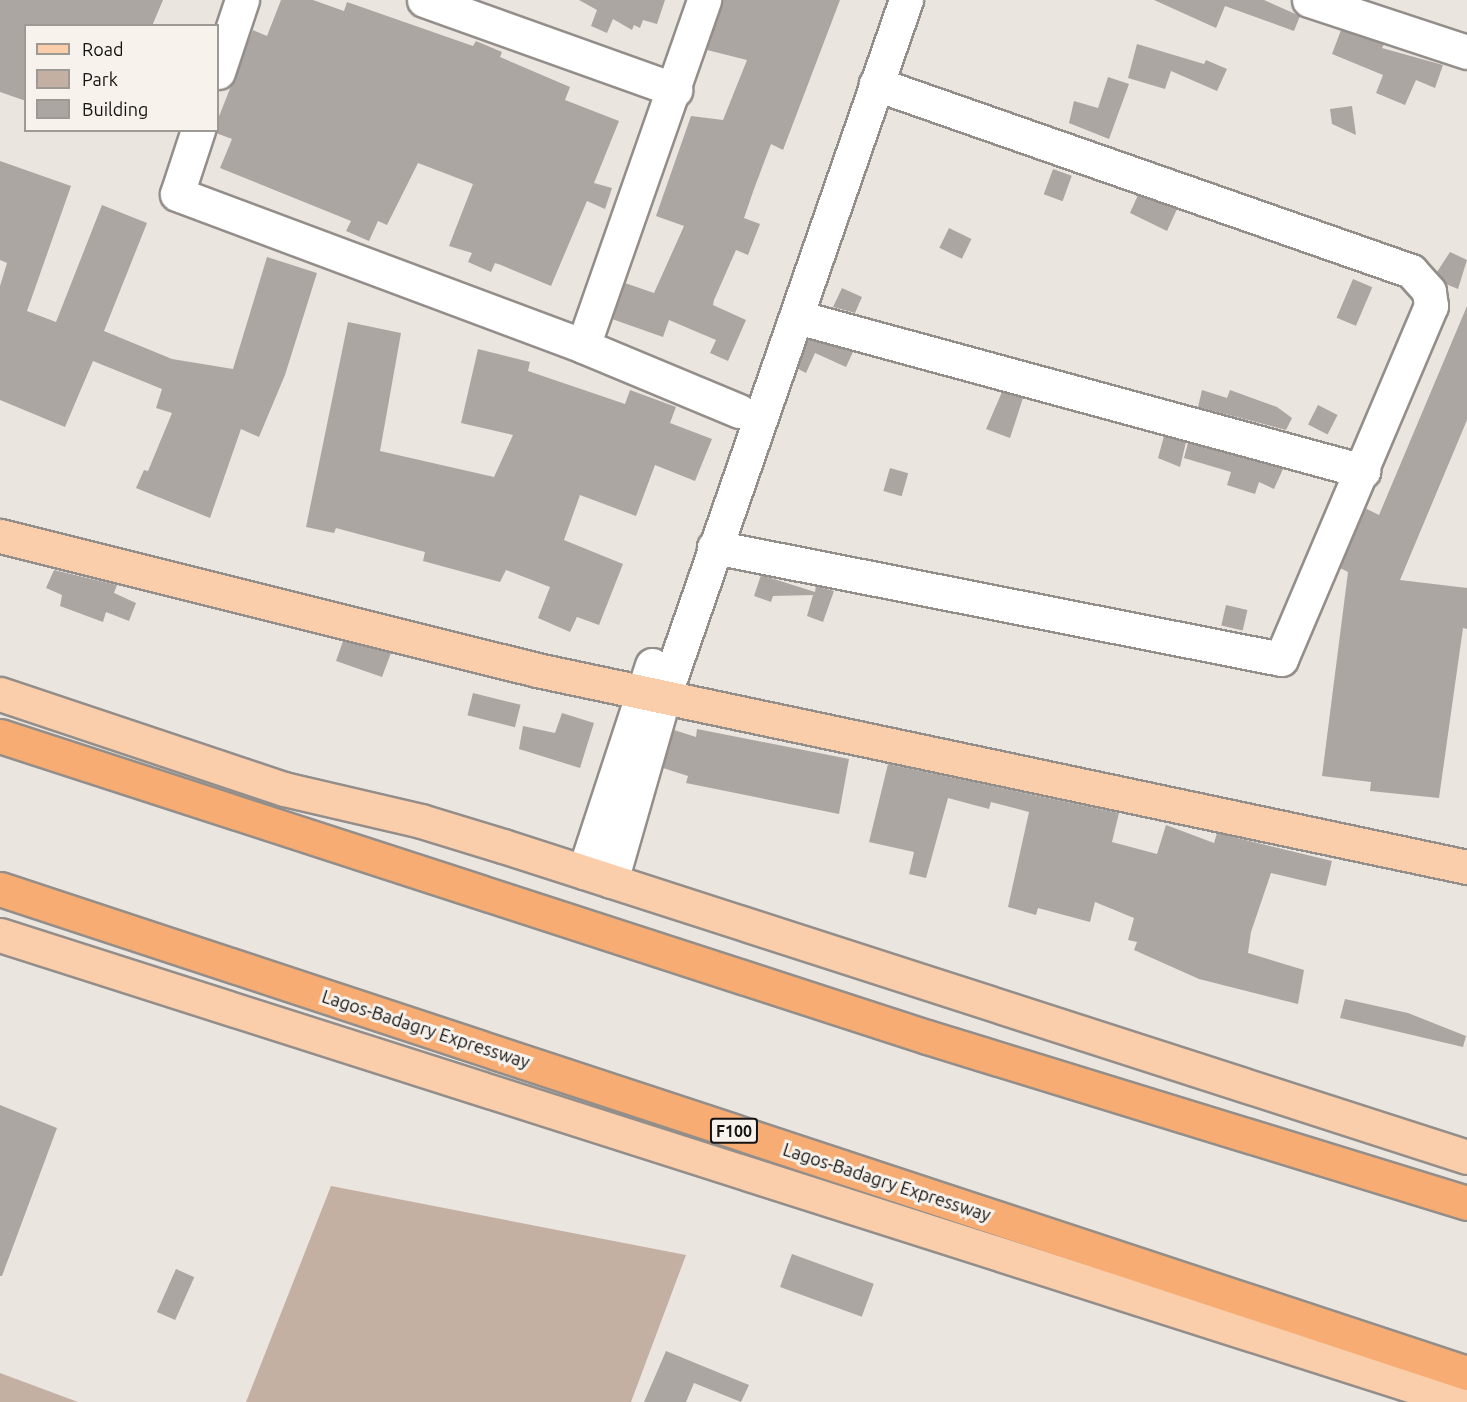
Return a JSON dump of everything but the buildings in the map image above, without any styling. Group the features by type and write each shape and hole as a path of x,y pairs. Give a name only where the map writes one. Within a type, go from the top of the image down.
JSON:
{"highway":[{"path":"0,736 927,1037 1467,1203"},
{"name":"Lagos-Badagry Expressway","path":"0,889 1467,1373"}],"main road":[{"path":"0,521 656,684 1467,867"},
{"path":"0,536 537,670 656,684 1467,847"},
{"path":"0,694 284,789 421,820 1467,1156"},
{"name":"Lagos-Badagry Expressway","path":"0,935 1463,1402"}],"street":[{"path":"219,69 242,0"},
{"path":"424,0 675,90"},
{"path":"583,346 675,90 704,0"},
{"path":"598,877 739,411 883,0"},
{"path":"656,684 714,547 797,317 906,0"},
{"path":"1309,0 1467,52"},
{"path":"714,547 1281,659 1363,471 1431,306 1429,291 1411,271 876,84"},
{"path":"197,132 177,194 583,346 739,411"},
{"path":"797,317 1363,471"}],"green space":[{"path":"331,1186 686,1255 631,1402 246,1402"},
{"path":"0,1373 78,1402 0,1402"}]}
